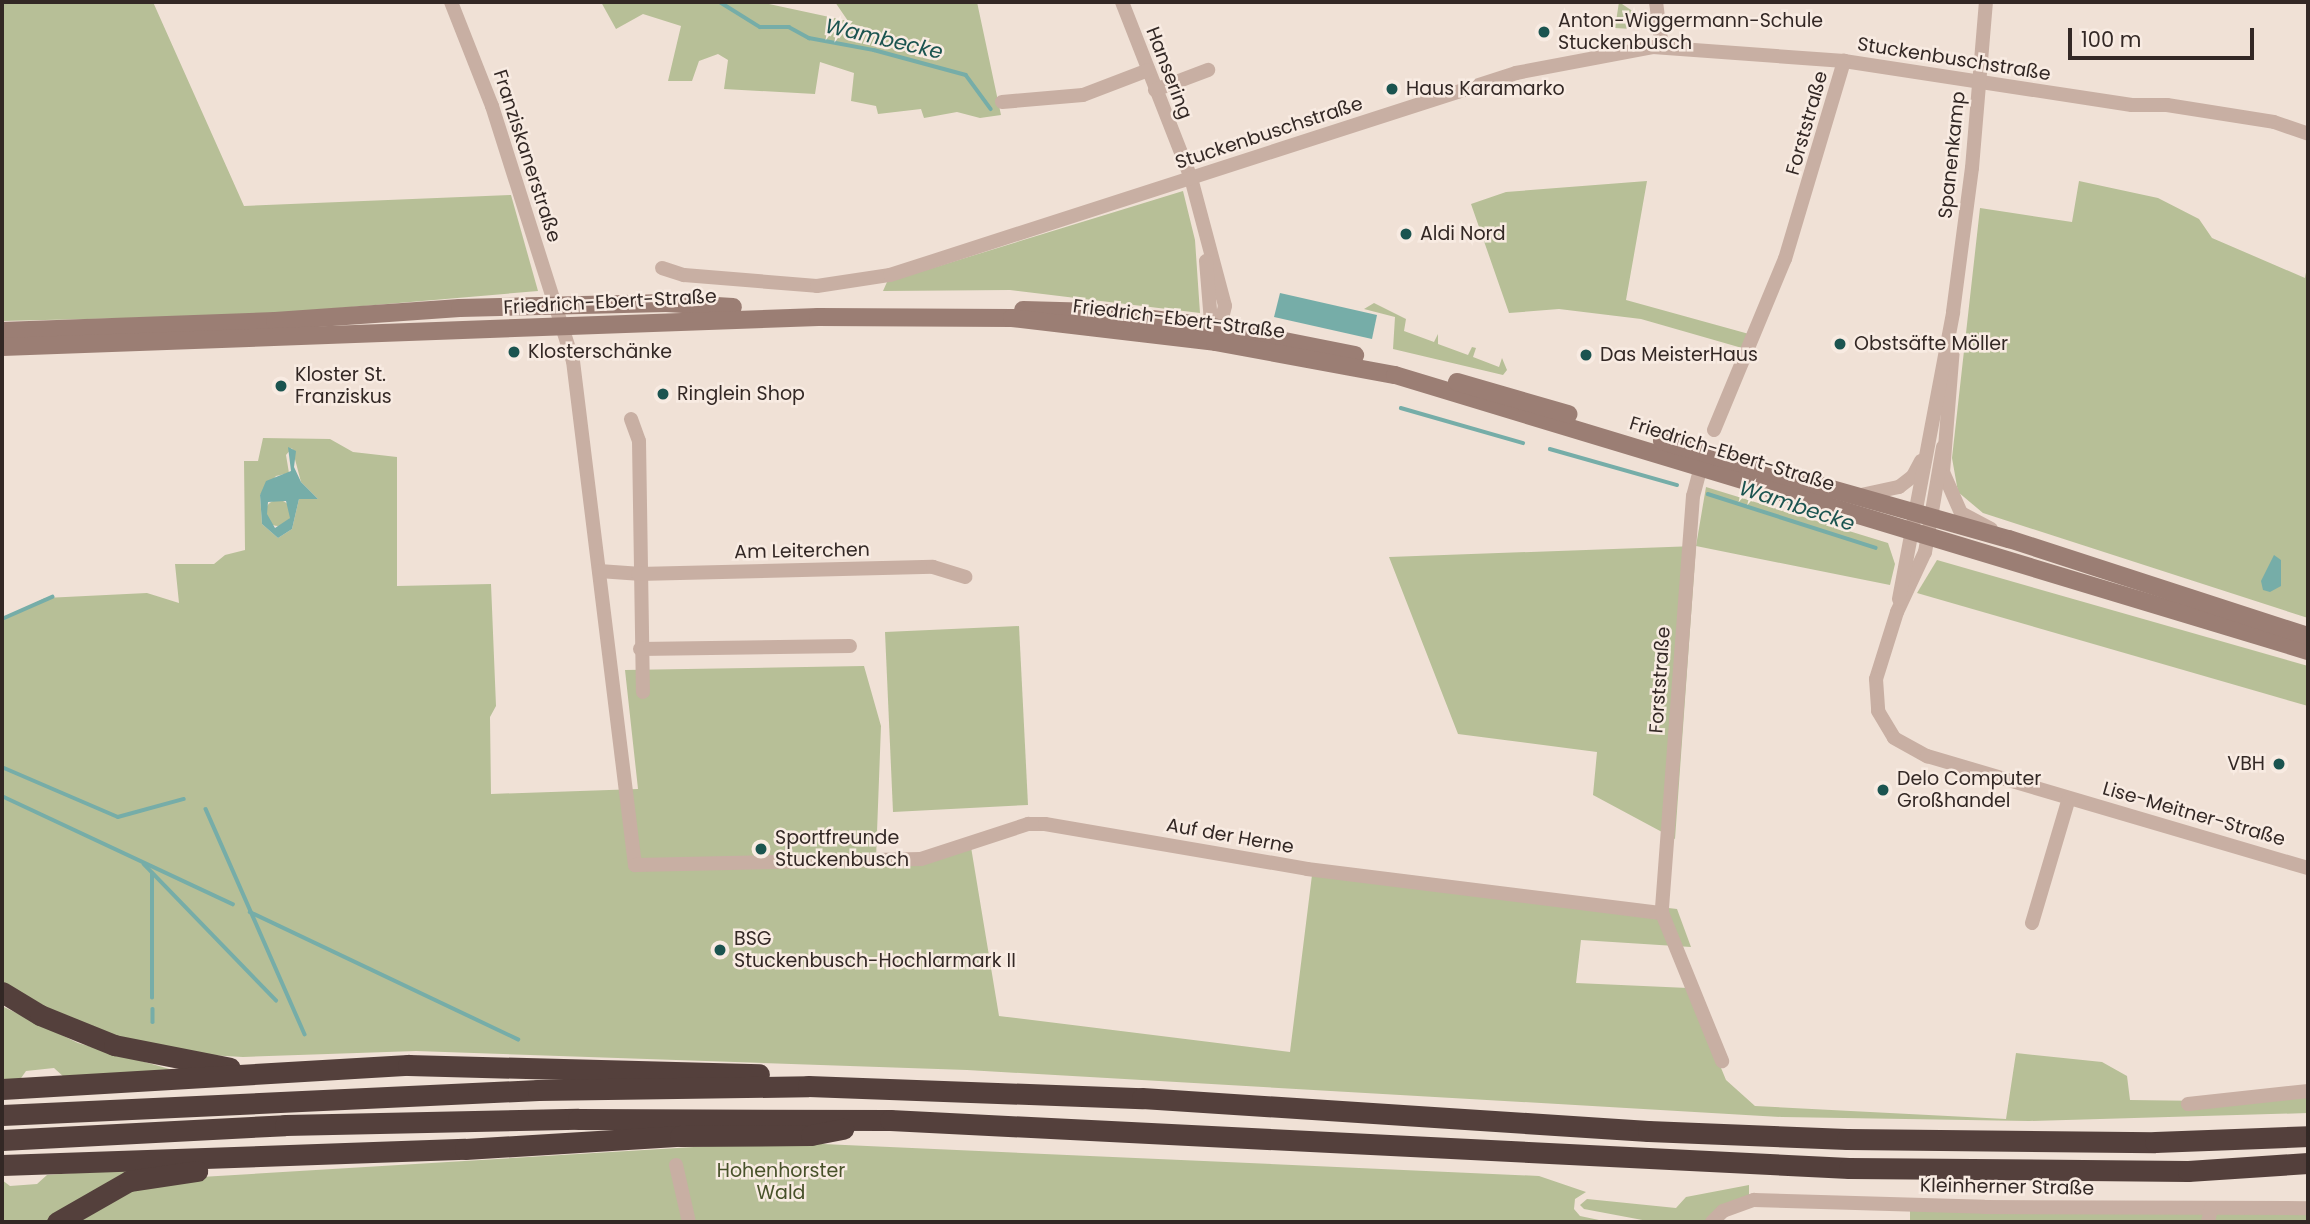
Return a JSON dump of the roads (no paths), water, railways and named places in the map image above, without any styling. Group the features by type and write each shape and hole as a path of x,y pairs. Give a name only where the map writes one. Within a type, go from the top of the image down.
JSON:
{"highway":[{"path":"2,992 76,1031 150,1055 218,1067 330,1070"},
{"path":"2,1089 330,1070 512,1065 775,1074 808,1086"},
{"path":"2,1115 538,1090 808,1086 1142,1098 1648,1131 1847,1139 2155,1142 2308,1136"},
{"path":"2,1140 299,1125 578,1119 890,1120 1849,1168 2188,1171 2308,1163"},
{"path":"2,1165 293,1155 680,1136 811,1135 890,1120"},
{"path":"57,1222 129,1181 263,1166 293,1155"}],"main road":[{"name":"Friedrich-Ebert-Straße","path":"2,347 560,315 667,303 819,310 1069,310 1215,332 1395,375 1856,496 2009,539 2308,636"},
{"name":"Friedrich-Ebert-Straße","path":"2,331 560,315"},
{"name":"Friedrich-Ebert-Straße","path":"1704,458 1908,533 2308,651"}],"street":[{"name":"Franziskanerstraße","path":"451,2 492,106 560,315"},
{"name":"Hansering","path":"1122,2 1191,178 1205,238 1215,332"},
{"path":"1656,2 1662,47"},
{"name":"Spanenkamp","path":"1913,511 1953,312 1986,2"},
{"name":"Stuckenbuschstraße","path":"662,268 699,277 817,286 890,275 1516,73 1602,54 1662,47 1844,61 2132,105 2167,104 2274,122 2308,134"},
{"name":"Forststraße","path":"1714,430 1785,259 1844,61"},
{"path":"1002,102 1083,95 1147,70"},
{"path":"1155,90 1208,70"},
{"name":"Spanenkamp","path":"1928,539 1952,381 1953,312"},
{"path":"560,315 573,361 599,570"},
{"path":"631,419 639,441 638,574 643,692"},
{"name":"Spanenkamp","path":"1943,447 1943,472 1961,513 2009,539"},
{"name":"Spanenkamp","path":"1856,496 1899,487 1913,476 1926,450"},
{"name":"Forststraße","path":"1662,913 1693,496 1704,458"},
{"name":"Lise-Meitner-Straße","path":"1913,511 1897,612 1875,695 1885,727 1894,738 1927,756 2308,868"},
{"name":"Lise-Meitner-Straße","path":"1897,612 1928,539"},
{"name":"Am Leiterchen","path":"599,570 638,574 933,566 966,578"},
{"name":"Auf der Herne","path":"599,570 635,865 921,859 1028,824 1045,824 1307,869 1602,902 1662,913"},
{"path":"640,649 850,646"},
{"path":"2032,923 2069,798"},
{"path":"1662,913 1722,1061"},
{"path":"2188,1104 2308,1091"},
{"path":"676,1165 689,1222"},
{"name":"Kleinherner Straße","path":"1712,1222 1723,1211 1754,1200 2210,1215 2308,1208"}],"water":[{"path":"1280,293 1377,315 1372,339 1274,317"},
{"path":"288,447 296,451 294,467 301,482 318,499 299,499 292,529 278,538 262,524 260,495 266,481 291,471","holes":["286,501 290,518 275,528 267,514 268,502"]},
{"path":"2274,555 2281,560 2281,586 2270,592 2263,590 2261,581"}],"waterway":[{"name":"Wambecke","path":"720,2 760,27 789,27 809,38 874,50 966,75 991,109"},
{"name":"Wambecke","path":"1401,408 1523,443"},
{"name":"Wambecke","path":"1550,449 1677,485"},
{"name":"Wambecke","path":"1708,494 1876,548"},
{"path":"2,619 52,597"},
{"path":"2,767 118,817 184,799"},
{"path":"2,796 233,904"},
{"path":"206,809 305,1034"},
{"path":"144,864 276,1000"},
{"path":"152,874 152,998"},
{"path":"250,912 518,1039"},
{"path":"153,1009 153,1022"}],"place":[{"name":"Anton-Wiggermann-Schule Stuckenbusch","path":"1544,32"},
{"name":"Haus Karamarko","path":"1392,89"},
{"name":"Aldi Nord","path":"1406,234"},
{"name":"Obstsäfte Möller","path":"1840,344"},
{"name":"Klosterschänke","path":"514,352"},
{"name":"Das MeisterHaus","path":"1586,355"},
{"name":"Kloster St. Franziskus","path":"281,386"},
{"name":"Ringlein Shop","path":"663,394"},
{"name":"VBH","path":"2279,764"},
{"name":"Delo Computer Großhandel","path":"1883,790"},
{"name":"Sportfreunde Stuckenbusch","path":"761,849"},
{"name":"BSG Stuckenbusch-Hochlarmark II","path":"720,950"}],"park label":[{"name":"Hohenhorster Wald","path":"781,1182"}]}
